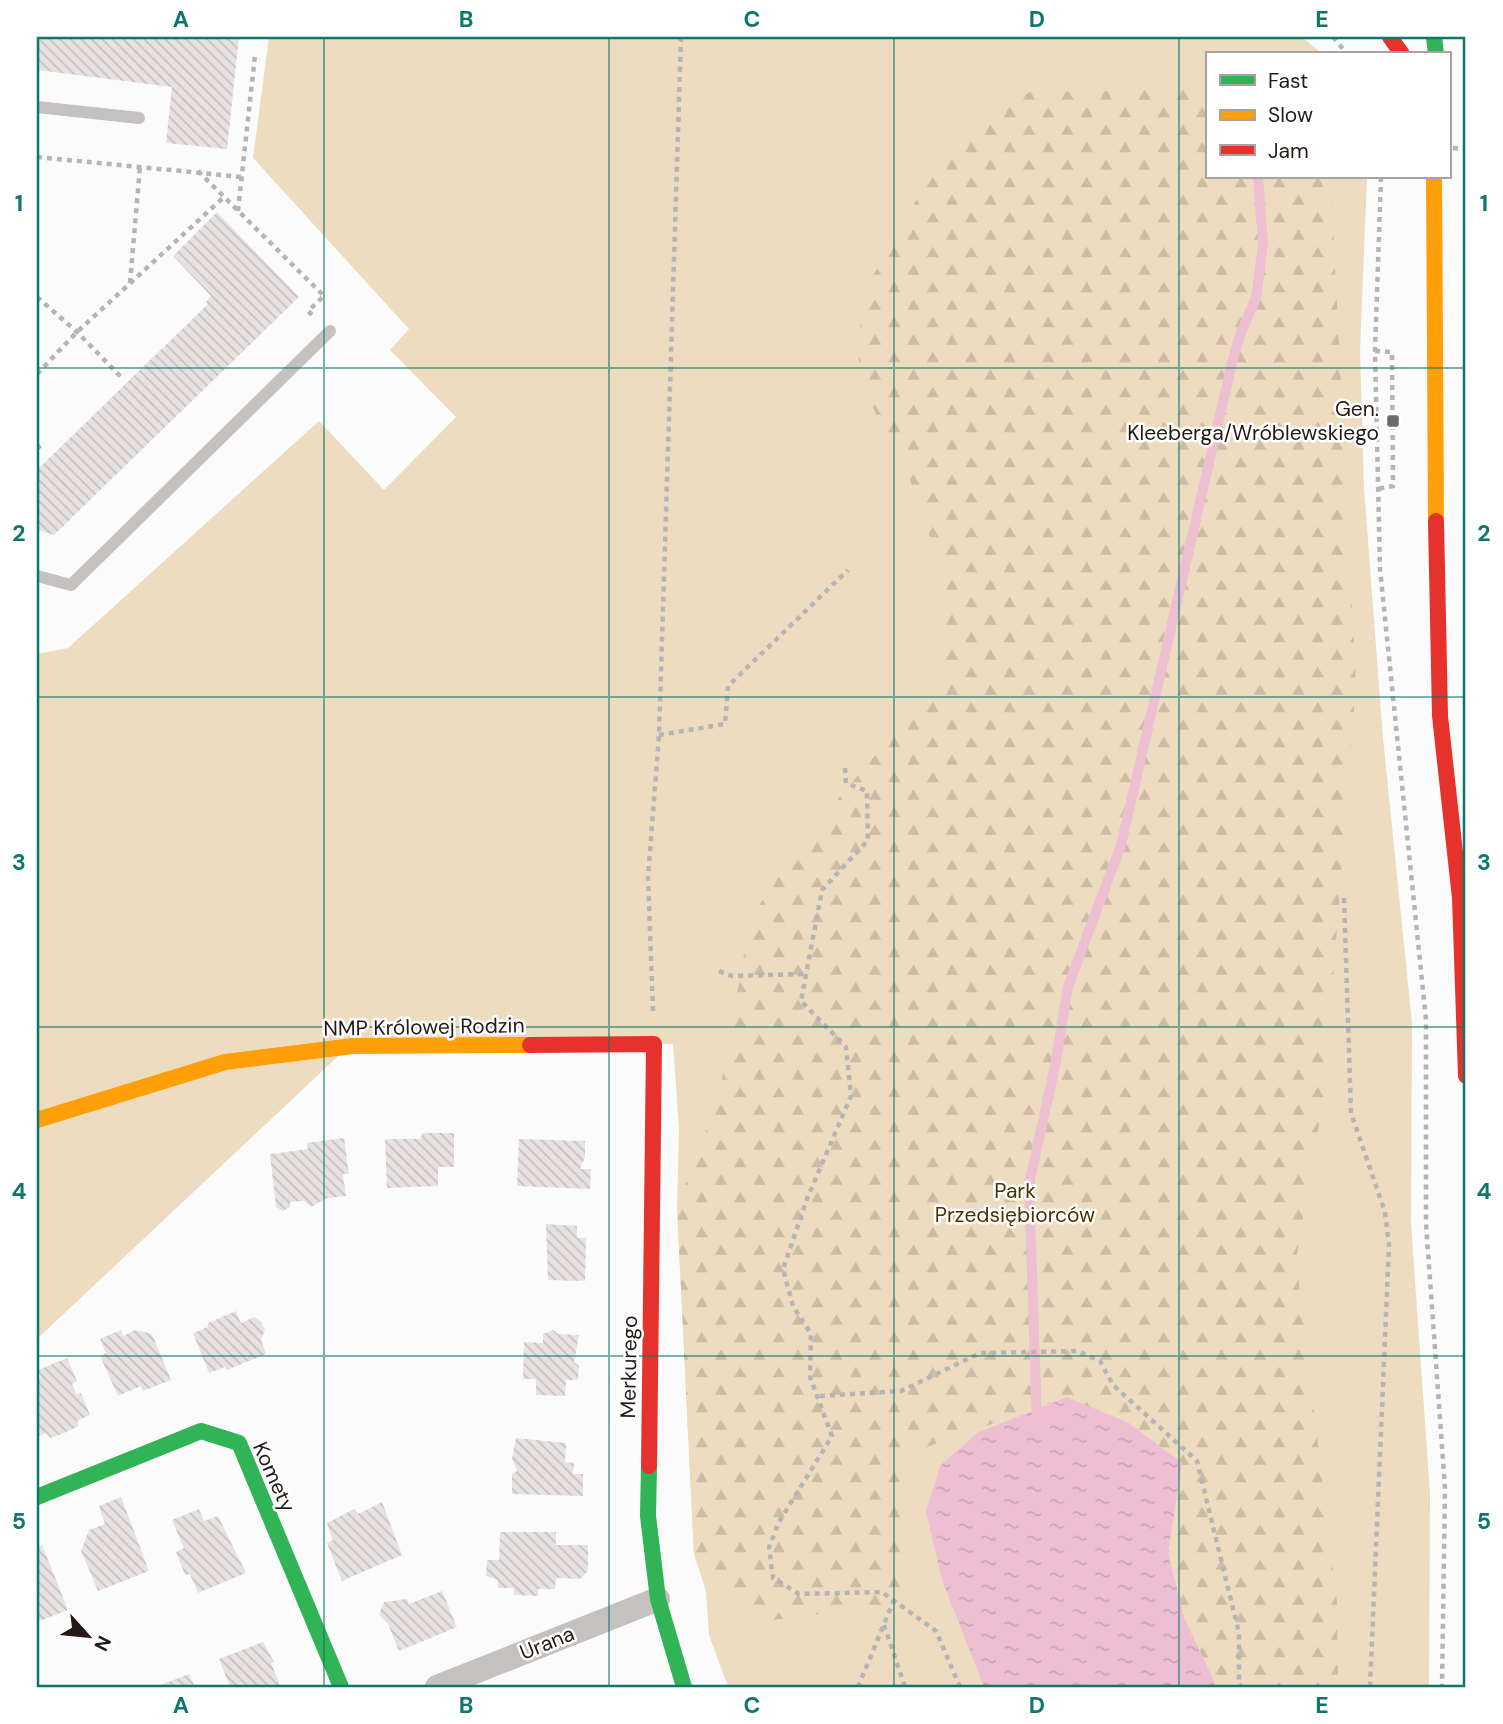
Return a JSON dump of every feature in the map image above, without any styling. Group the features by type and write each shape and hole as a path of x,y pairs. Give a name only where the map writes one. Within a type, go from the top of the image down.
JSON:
{"main road":[{"path":"1390,37 1401,52"},
{"path":"1434,178 1434,414 1440,716 1460,898 1466,1076"},
{"name":"NMP Królowej Rodzin","path":"37,1120 225,1062 327,1049 353,1046 654,1044"},
{"name":"Merkurego","path":"654,1044 649,1516 658,1599 684,1687"},
{"name":"Komety","path":"37,1497 201,1431 239,1443 341,1687"}],"street":[{"name":"Urana","path":"436,1687 658,1599"}],"lane":[{"path":"37,107 139,118"},
{"path":"37,576 71,585 330,331"}],"path":[{"path":"654,1044 648,877 659,735 681,37"},
{"path":"1333,37 1345,52"},
{"path":"238,211 255,55"},
{"path":"37,157 242,177"},
{"path":"131,283 140,167"},
{"path":"198,172 324,296 307,311 330,331"},
{"path":"1381,178 1375,351 1380,569 1426,1020 1426,1224 1445,1488 1442,1687"},
{"path":"37,373 77,331 224,197"},
{"path":"37,297 77,331 122,378"},
{"path":"1375,351 1392,352 1393,407 1393,485 1377,489"},
{"path":"37,445 43,452"},
{"path":"659,735 725,724 728,687 848,570"},
{"path":"845,768 846,783 867,791 868,840 822,890 801,1001 846,1047 851,1096 807,1199 783,1269 793,1306 811,1334 810,1377 820,1396 832,1436 779,1522 769,1547 773,1578 799,1594 882,1591 936,1631 960,1687"},
{"path":"1344,898 1351,1113 1385,1212 1389,1245 1370,1687"},
{"path":"719,971 732,976 806,974"},
{"path":"820,1396 901,1391 980,1353 1077,1351 1100,1361 1113,1385 1197,1461 1239,1633 1239,1687"},
{"path":"858,1687 894,1600"},
{"path":"884,1624 905,1687"}],"green space":[{"name":"Park Przedsiębiorców","path":"269,37 1302,37 1320,52 1206,52 1206,178 1367,178 1360,351 1364,488 1383,738 1412,1023 1411,1224 1430,1493 1429,1687 728,1687 709,1635 706,1591 694,1554 677,1207 679,1129 673,1044 351,1044 37,1339 37,654 68,648 319,421 384,490 456,417 390,350 409,329 253,158"},
{"name":"Park Przedsiębiorców","path":"1206,91 1206,178 1325,178 1332,205 1356,684 1324,1095 1296,1260 1337,1602 1338,1687 1213,1687 1215,1683 1185,1620 1168,1554 1182,1463 1067,1397 899,1457 904,1604 763,1621 694,1554 677,1207 719,1096 750,920 791,854 941,678 945,581 908,474 858,380 861,297 949,143 1030,92"}],"water":[{"path":"1067,1397 1129,1423 1182,1463 1168,1554 1185,1620 1215,1683 1213,1687 984,1687 942,1580 926,1512 940,1466 977,1433"}],"building":[{"path":"37,37 239,37 227,149 166,143 172,87 37,70"},
{"path":"217,212 299,297 54,535 37,530 37,467 208,304 206,302 211,296 173,256"},
{"path":"422,1133 454,1133 454,1167 438,1167 438,1186 387,1188 385,1139 421,1139"},
{"path":"344,1138 349,1174 343,1174 346,1196 327,1198 311,1207 304,1201 290,1202 290,1207 283,1211 276,1207 270,1154 308,1149 307,1143"},
{"path":"519,1139 585,1141 585,1157 580,1169 591,1169 590,1189 517,1186"},
{"path":"546,1224 577,1226 577,1238 586,1238 585,1281 548,1280"},
{"path":"236,1311 241,1323 254,1317 261,1322 265,1330 261,1340 266,1354 227,1370 225,1367 209,1373 193,1333"},
{"path":"121,1330 123,1336 135,1330 152,1334 171,1380 143,1391 141,1386 118,1396 100,1356 106,1353 100,1339"},
{"path":"553,1330 558,1334 579,1335 574,1362 579,1366 578,1380 566,1380 565,1396 536,1395 536,1379 523,1379 524,1342 543,1343 543,1334"},
{"path":"67,1358 77,1381 72,1384 76,1394 81,1393 90,1415 77,1421 79,1426 64,1433 50,1438 46,1433 37,1437 37,1380 41,1378 38,1370"},
{"path":"516,1438 566,1443 565,1462 574,1463 573,1474 583,1474 583,1496 512,1494 512,1474 517,1471 512,1458"},
{"path":"121,1497 149,1571 98,1591 81,1551 89,1530 105,1524 99,1506"},
{"path":"382,1502 402,1555 342,1581 327,1543 333,1540 327,1523 354,1509 358,1514"},
{"path":"199,1509 204,1521 218,1516 246,1573 198,1593 190,1574 185,1575 176,1552 184,1548 172,1520"},
{"path":"500,1532 556,1532 556,1545 588,1545 588,1571 580,1579 556,1578 555,1589 538,1589 538,1596 514,1595 514,1588 498,1588 498,1580 486,1576 487,1560 499,1560"},
{"path":"42,1545 68,1610 37,1622 37,1547"},
{"path":"442,1591 457,1627 399,1651 388,1624 379,1614 384,1602 407,1599 409,1604"},
{"path":"263,1642 274,1662 271,1663 281,1687 230,1687 219,1659"},
{"path":"189,1674 195,1687 155,1687"}],"waterway":[{"path":"1037,1422 1029,1184 1055,1066 1068,987 1121,845 1232,363 1241,332 1256,298 1263,244 1258,178"}],"traffic: fast":[{"path":"1434,37 1436,52"},
{"path":"37,1497 201,1431 239,1443 341,1687"},
{"path":"649,1466 648,1516 658,1599 684,1687"}],"traffic: slow":[{"path":"1434,178 1436,521"},
{"path":"37,1120 225,1062 353,1046 530,1045"}],"traffic: jam":[{"path":"1390,37 1401,52"},
{"path":"1436,521 1440,716 1460,898 1466,1076"},
{"path":"530,1045 654,1044 649,1466"}],"place":[{"name":"Gen. Kleeberga/Wróblewskiego","path":"1393,421"}]}
